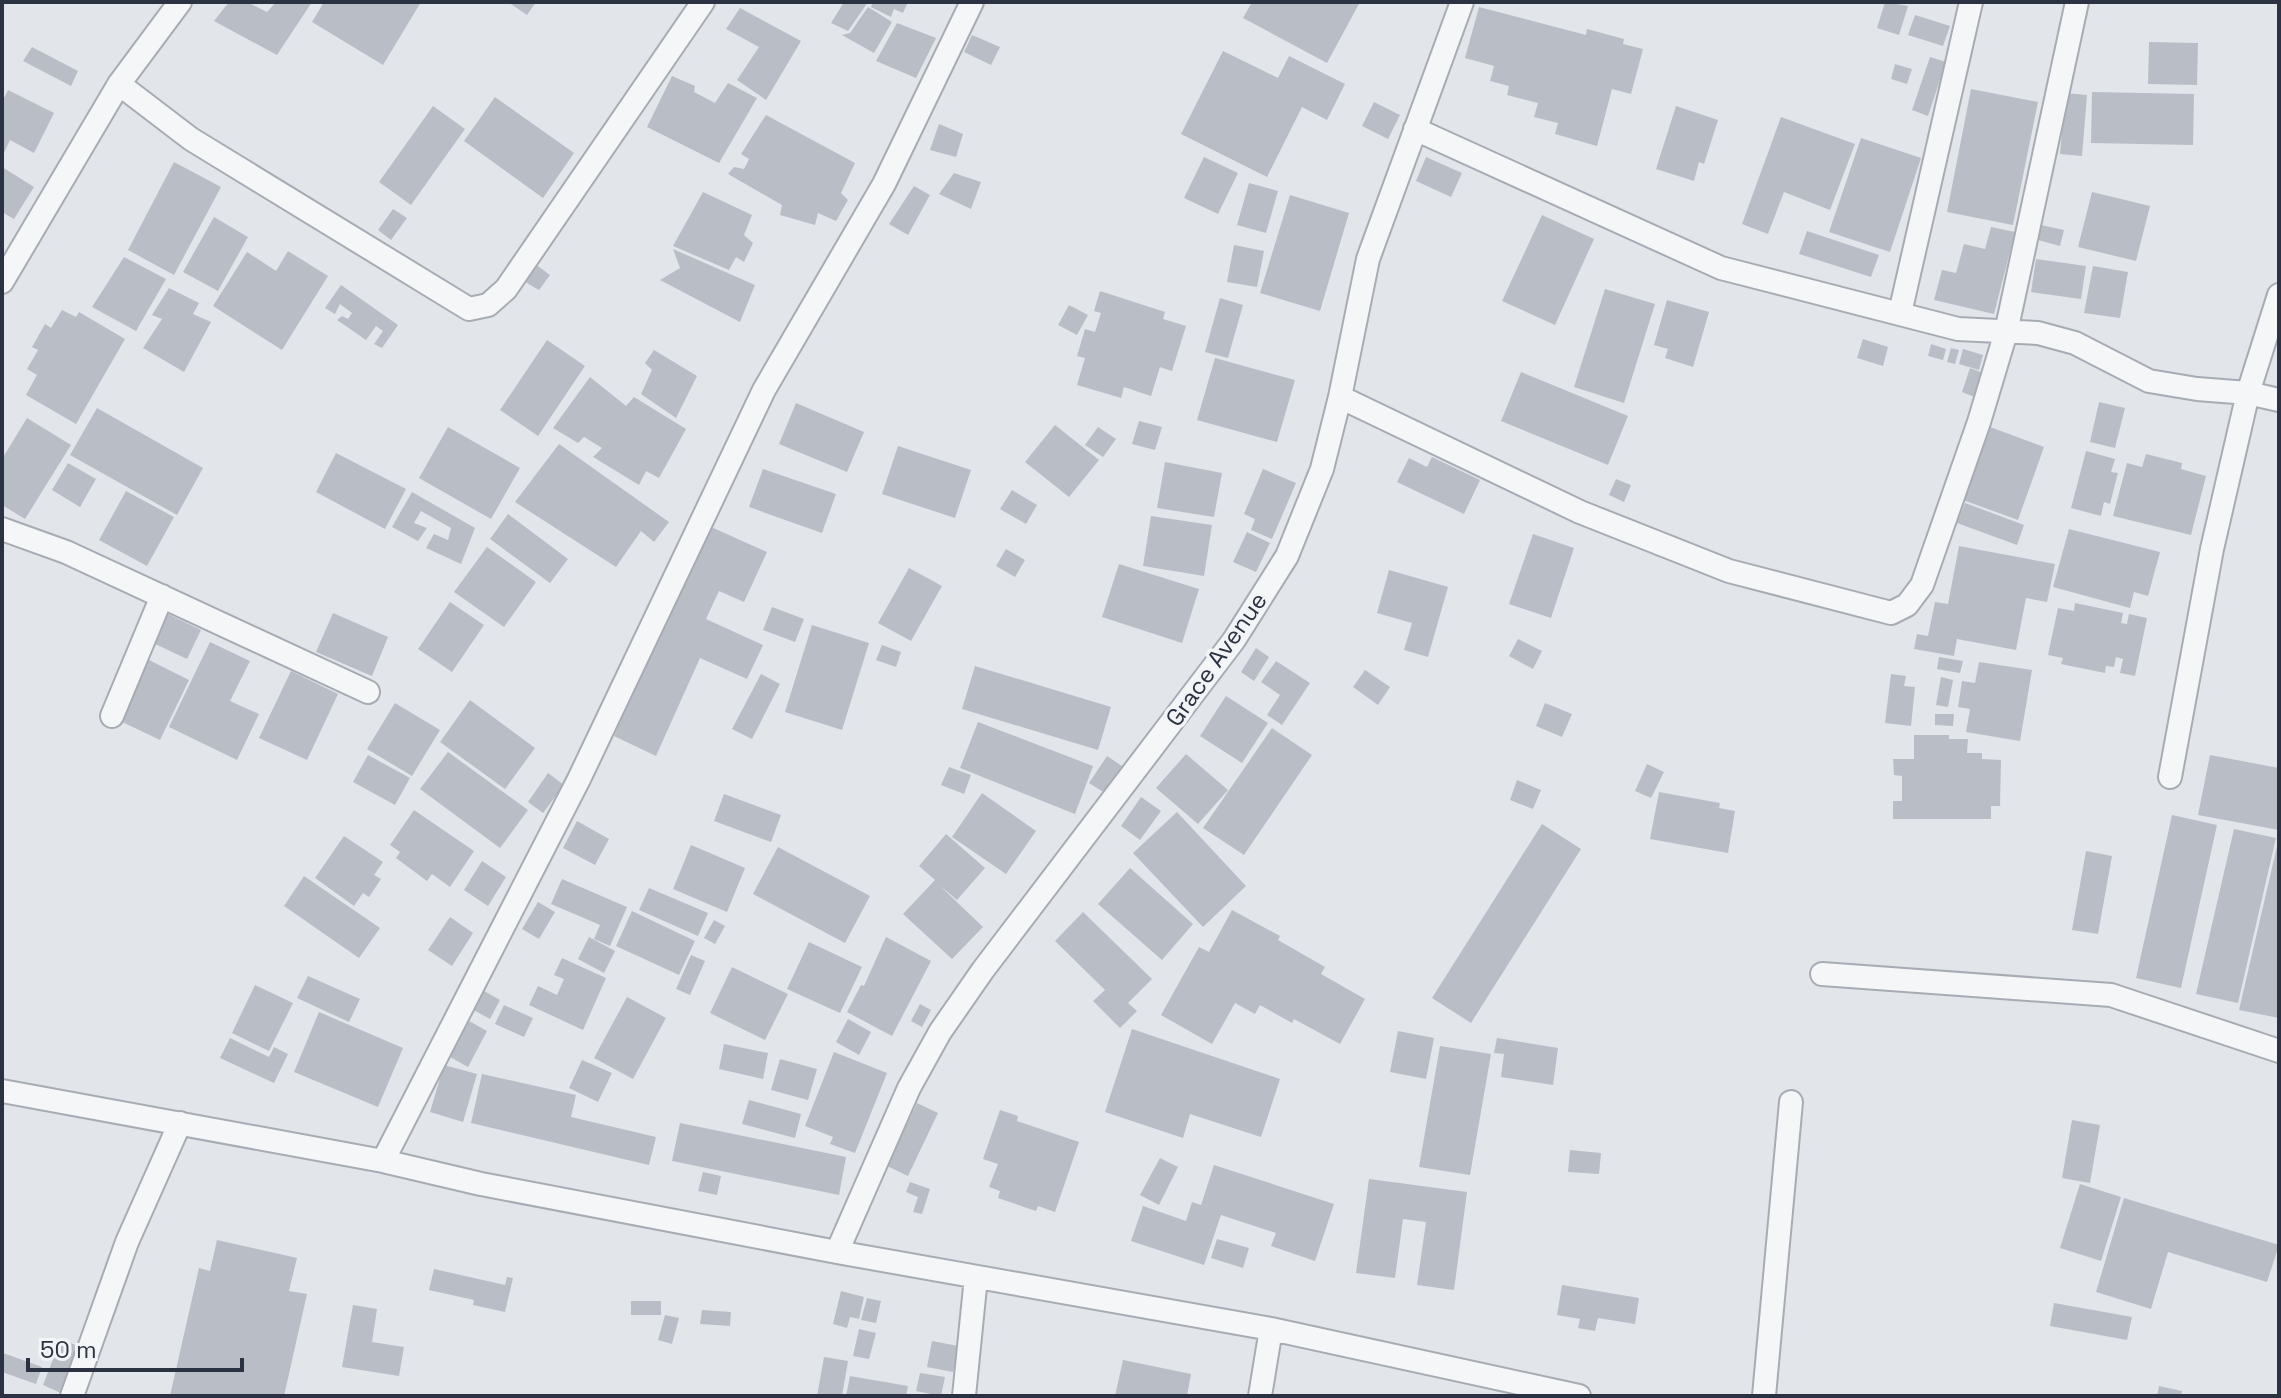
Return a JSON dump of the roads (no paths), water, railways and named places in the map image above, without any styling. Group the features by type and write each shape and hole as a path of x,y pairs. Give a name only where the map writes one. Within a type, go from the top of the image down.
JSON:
{"street":[{"path":"2,282 119,84 180,2"},
{"path":"119,84 191,139 469,309 488,305 506,289 703,2"},
{"path":"383,1161 579,779 764,390 884,184 972,2"},
{"name":"Grace Avenue","path":"837,1252 909,1088 940,1032 983,970 1234,640 1287,556 1322,469 1368,259 1462,2"},
{"path":"1900,313 1971,2"},
{"path":"1340,397 1580,512 1729,571 1891,613 1907,605 1922,585 1979,422 2006,332 2077,2"},
{"path":"1415,129 1721,268 1958,329 2038,333 2075,343 2149,381 2248,393 2279,400"},
{"path":"2170,777 2212,549 2248,393 2279,295"},
{"path":"2,529 66,552 368,692"},
{"path":"112,716 162,596"},
{"path":"1822,974 2111,995 2279,1051"},
{"path":"2,1091 383,1161 481,1184 837,1252 1271,1329 1568,1395"},
{"path":"1764,1396 1791,1102"},
{"path":"72,1396 127,1242 180,1123"},
{"path":"964,1396 976,1277"},
{"path":"1260,1396 1271,1329"}]}
